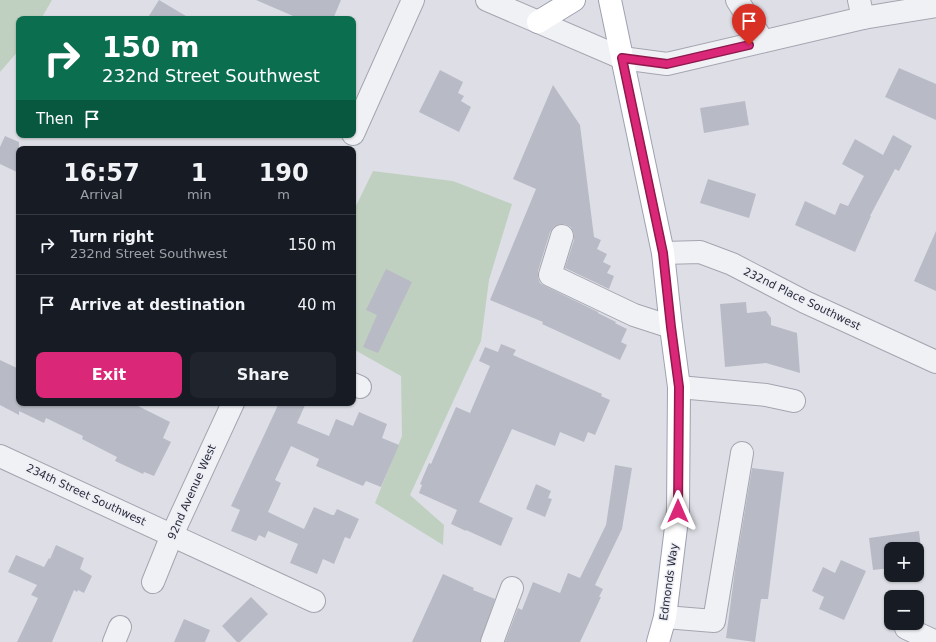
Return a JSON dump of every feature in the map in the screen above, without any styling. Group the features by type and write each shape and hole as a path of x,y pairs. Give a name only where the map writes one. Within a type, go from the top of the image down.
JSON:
{"main road":[{"path":"538,22 574,0"},
{"name":"Edmonds Way","path":"610,0 663,253 679,387 678,511 666,617 658,642"}],"street":[{"path":"356,128 413,0"},
{"path":"486,0 622,58 667,64 763,41 861,9 936,6"},
{"path":"737,0 763,41"},
{"path":"562,236 550,275 634,315 671,327"},
{"name":"232nd Place Southwest","path":"663,253 700,252 732,264 805,302 936,362"},
{"path":"679,387 766,395 794,400"},
{"name":"92nd Avenue West","path":"153,582 226,406"},
{"path":"666,617 714,621 742,452"},
{"name":"234th Street Southwest","path":"0,456 314,601"},
{"path":"492,642 512,588"},
{"path":"910,630 936,642"}],"green space":[{"path":"0,0 52,0 43,16 16,16 16,53 0,72"},
{"path":"373,171 453,181 512,204 489,280 481,341 410,495 444,525 443,545 375,503 402,436 401,376 356,351 356,206"}],"building":[{"path":"159,0 186,16 149,16"},
{"path":"256,0 341,0 334,16 293,16"},
{"path":"899,68 936,84 936,120 885,97"},
{"path":"440,70 463,82 458,93 464,96 461,101 471,107 459,132 419,112"},
{"path":"553,85 580,125 594,237 601,240 597,249 607,254 603,262 611,266 607,273 614,276 609,289 565,268 574,240 574,234 571,227 565,224 560,224 554,227 550,232 538,271 538,278 540,283 545,286 598,312 627,329 621,342 627,345 620,360 542,324 543,322 490,300 536,189 513,179"},
{"path":"745,101 749,125 704,133 700,108"},
{"path":"893,135 912,146 899,171 895,169 870,216 855,252 795,225 805,201 835,215 840,203 848,206 864,176 842,164 855,139 883,155"},
{"path":"5,136 19,142 19,146 16,146 16,172 0,164 0,147"},
{"path":"708,179 756,194 749,218 700,203"},
{"path":"936,231 936,291 914,281"},
{"path":"386,269 412,282 378,353 363,347 377,315 366,310"},
{"path":"746,302 747,313 766,311 771,318 771,325 797,333 800,373 766,363 725,367 720,304"},
{"path":"501,344 516,350 513,355 602,394 601,396 610,400 595,435 588,432 584,442 560,432 555,446 512,429 479,502 513,518 501,546 451,524 457,510 419,493 422,485 420,484 429,463 431,464 456,407 470,413 490,366 479,361 485,347 498,352"},
{"path":"0,360 16,368 16,406 138,406 170,422 163,438 171,442 154,476 144,472 143,474 115,461 117,457 82,439 83,436 46,418 44,423 19,411 19,415 0,405"},
{"path":"278,406 305,406 297,423 329,436 336,419 353,426 359,412 387,424 382,438 399,445 381,487 366,481 363,486 316,466 319,459 291,446 275,480 281,483 268,512 304,529 314,507 332,515 334,515 337,509 359,519 350,539 345,537 334,564 323,559 317,574 290,563 298,544 268,531 265,538 259,535 256,541 231,531 240,510 231,506"},
{"path":"615,465 632,468 622,529 595,585 603,589 599,597 601,597 580,642 505,642 518,608 522,610 533,582 560,593 568,573 580,578 606,525"},
{"path":"752,468 784,472 768,599 761,599 755,642 726,638 735,570"},
{"path":"536,484 551,491 548,498 552,499 545,517 526,509"},
{"path":"919,531 920,542 884,542 884,569 873,570 869,538"},
{"path":"56,545 84,558 80,569 92,576 84,593 74,590 52,642 17,642 38,598 31,595 37,585 8,572 16,555 44,567 49,558 50,559"},
{"path":"841,560 866,571 844,620 819,609 824,597 812,591 823,567 835,573"},
{"path":"443,574 474,588 473,590 495,599 480,642 412,642"},
{"path":"251,597 268,614 240,642 237,642 222,626"},
{"path":"184,619 210,630 205,642 174,642"}],"route":[{"path":"678,511 679,387 663,253 622,58 667,64 749,45"}]}
